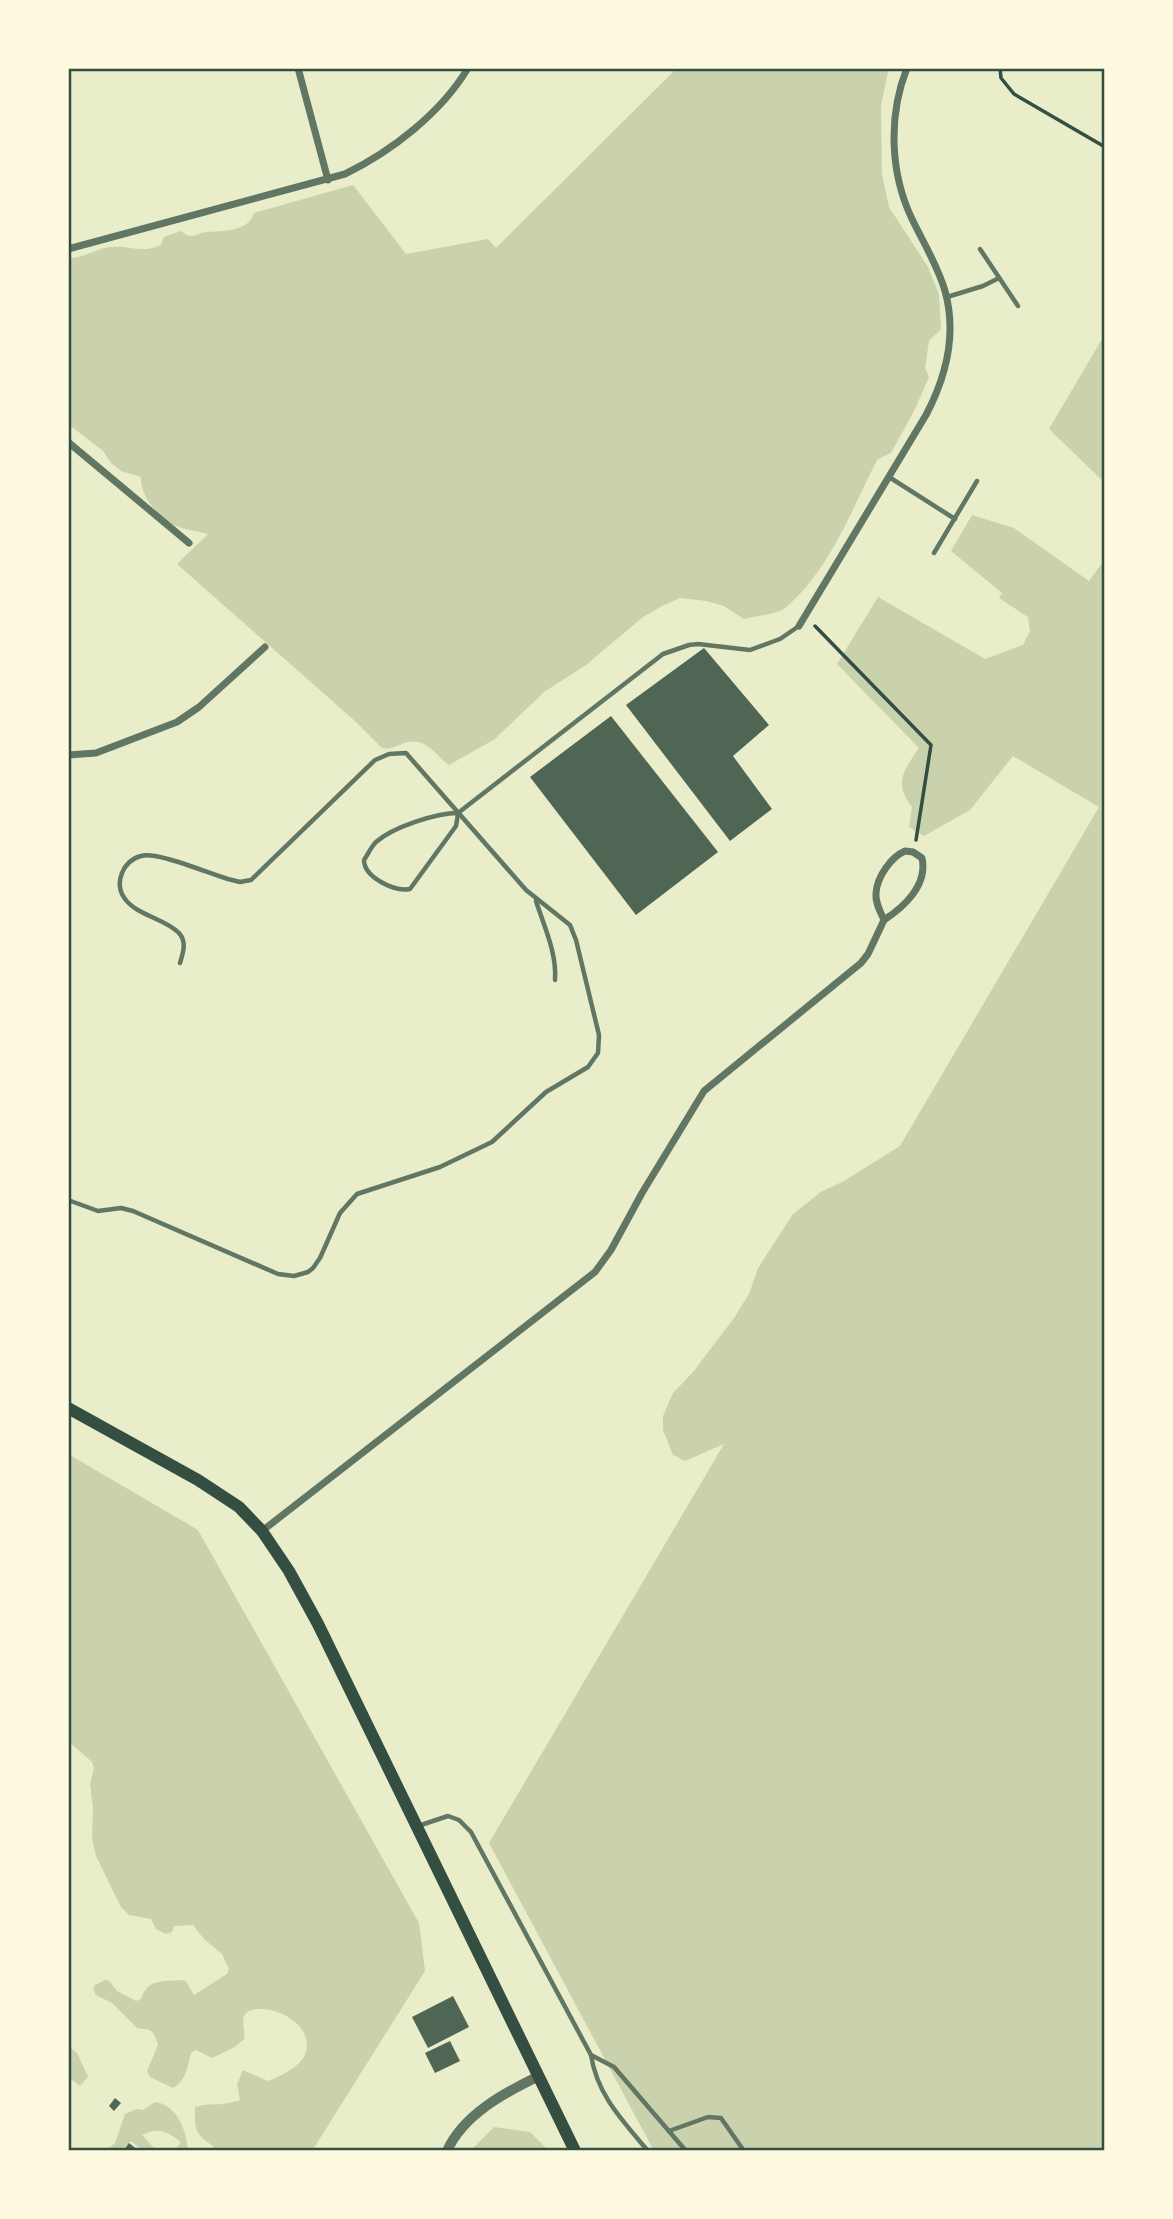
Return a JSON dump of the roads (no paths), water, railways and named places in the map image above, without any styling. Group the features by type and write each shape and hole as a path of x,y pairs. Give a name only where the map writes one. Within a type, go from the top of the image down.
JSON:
{"main road":[{"path":"68,1408 198,1480 239,1507 262,1531 289,1570 318,1624 575,2151"}],"street":[{"path":"298,68 328,180"},
{"path":"68,249 328,180 360,167 430,115 454,90 468,68"},
{"path":"799,626 926,415 943,376 949,337 946,297 940,277 903,198 895,161 896,104 907,68"},
{"path":"68,442 189,543"},
{"path":"68,755 96,753 177,722 199,707 265,647"},
{"path":"262,1531 595,1272 704,1091 861,963 884,920 908,902 923,876 922,858 914,852 905,851 896,855 878,885 877,903 884,920"},
{"path":"447,2151 452,2140 480,2111 505,2093 537,2077"}],"lane":[{"path":"980,249 1018,306"},
{"path":"946,297 983,286 999,278"},
{"path":"888,477 955,519"},
{"path":"934,553 977,481"},
{"path":"458,813 456,826 410,889 398,889 373,876 365,868 364,860 380,839 396,830 444,813 458,813 663,654 698,644 750,650 780,639 799,626"},
{"path":"68,1200 98,1211 121,1208 132,1211 278,1274 294,1276 308,1272 320,1258 340,1213 357,1194 430,1171 481,1148 508,1129 546,1092 581,1072 595,1059 599,1046 599,1035 574,932 564,918 536,900 412,757 398,752 381,757 369,765 251,880 228,879 156,856 133,859 122,871 120,891 131,906 161,920 180,934 184,947 180,963"},
{"path":"536,900 555,964 555,980"},
{"path":"417,1827 448,1815 459,1820 471,1832 591,2055 593,2070 605,2097 648,2151"},
{"path":"591,2055 614,2067 686,2151"},
{"path":"669,2131 708,2117 721,2118 744,2151"}]}
